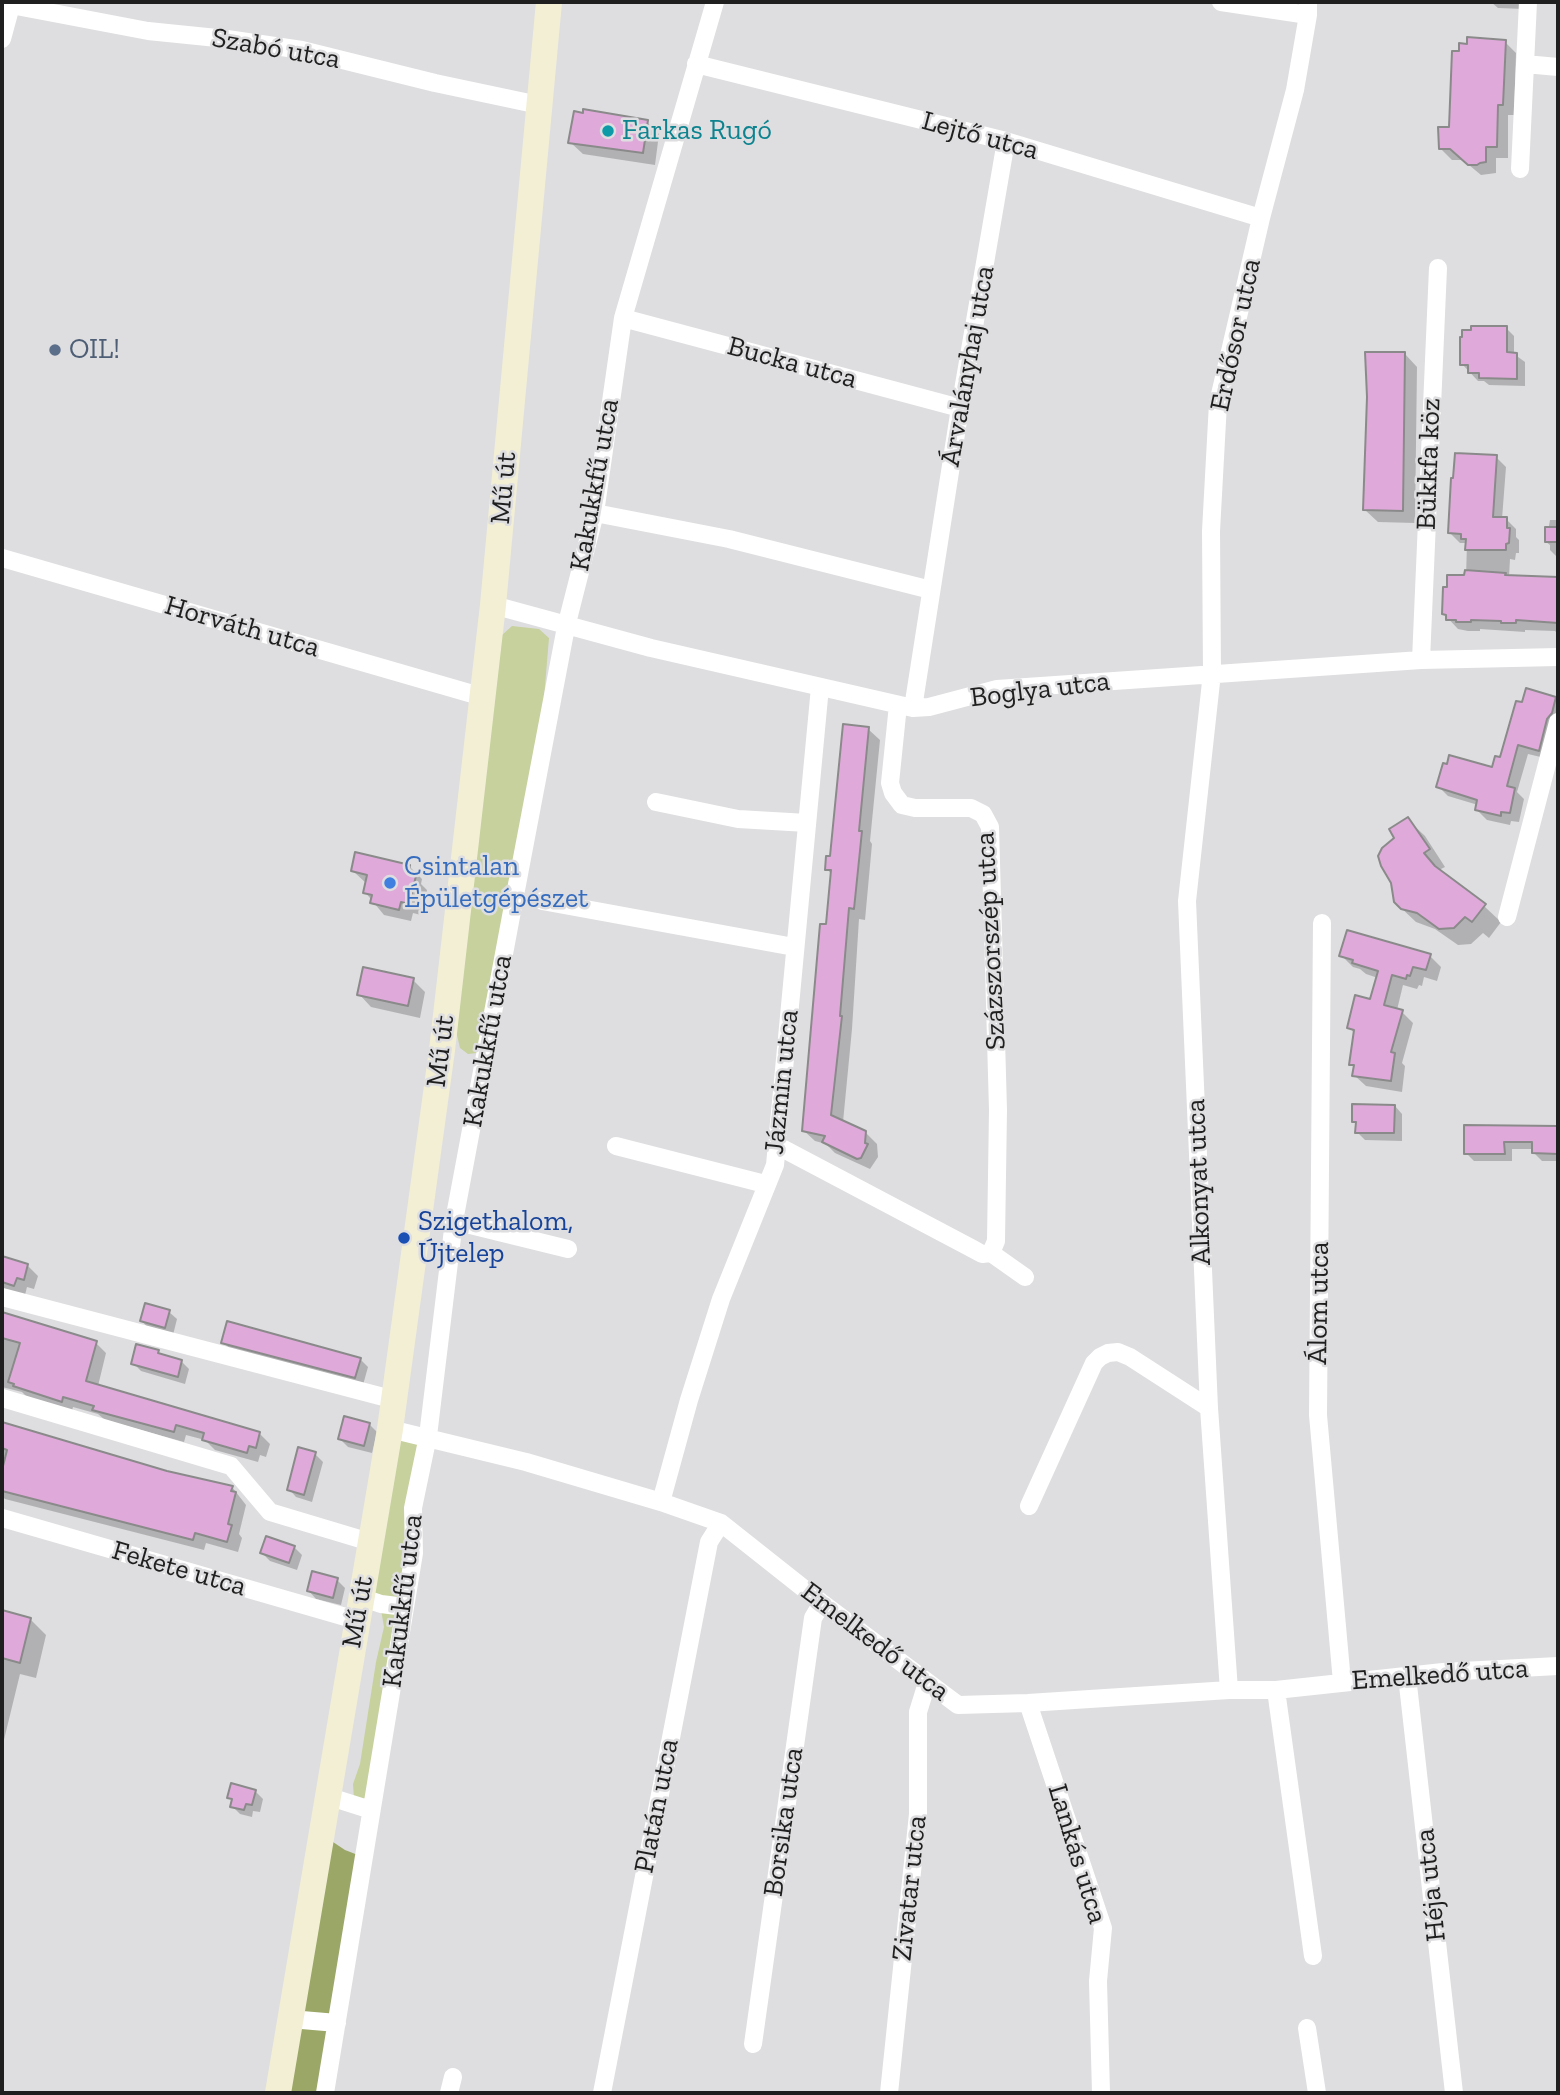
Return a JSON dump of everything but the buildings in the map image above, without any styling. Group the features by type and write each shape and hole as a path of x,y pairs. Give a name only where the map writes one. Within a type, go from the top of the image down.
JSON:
{"street":[{"name":"Mű út","path":"278,2093 395,1399 442,1050 493,605 549,2"},
{"name":"Kakukkfű utca","path":"325,2093 414,1553 413,1508 428,1436 454,1221 566,626 595,513 624,318 715,2"},
{"path":"1221,2 1308,8"},
{"path":"1520,169 1528,2"},
{"name":"Szabó utca","path":"12,3 148,30 302,50 539,105"},
{"path":"2,39 12,3"},
{"name":"Erdősor utca","path":"1212,673 1211,531 1218,403 1261,218 1295,90 1308,8"},
{"name":"Lejtő utca","path":"696,64 1006,141 1261,218"},
{"path":"1525,64 1558,67"},
{"name":"Árvalányhaj utca","path":"905,706 931,590 1006,141"},
{"name":"Bükkfa köz","path":"1421,660 1438,268"},
{"name":"Bucka utca","path":"624,318 960,408"},
{"path":"595,513 729,539 931,590"},
{"name":"Horváth utca","path":"2,558 483,697"},
{"name":"Boglya utca","path":"493,605 566,626 905,706 929,707 997,689 1421,660 1558,657"},
{"name":"Alkonyat utca","path":"1212,673 1187,901 1209,1408 1230,1690"},
{"name":"Jázmin utca","path":"661,1502 689,1399 721,1299 765,1184 775,1165 820,687"},
{"name":"Százszorszép utca","path":"905,706 890,783 893,793 902,804 915,808 971,808 983,814 990,827 998,1110 996,1241 990,1253"},
{"path":"1507,917 1558,722"},
{"path":"656,802 738,819 807,824"},
{"path":"542,901 794,947"},
{"name":"Álom utca","path":"1322,923 1318,1415 1342,1682"},
{"path":"616,1146 765,1184"},
{"path":"778,1146 982,1254 990,1253 1025,1277"},
{"path":"454,1221 568,1249"},
{"path":"2,1297 395,1399"},
{"path":"1028,1506 1094,1363 1100,1357 1118,1352 1130,1357 1209,1408"},
{"path":"2,1398 231,1466 270,1512 370,1542"},
{"name":"Emelkedő utca","path":"390,1429 428,1436 526,1462 661,1502 721,1523 822,1603 958,1704 1276,1690 1407,1676 1558,1666"},
{"name":"Fekete utca","path":"2,1518 358,1609 380,1604 405,1606"},
{"name":"Platán utca","path":"602,2093 709,1542 721,1523"},
{"name":"Borsika utca","path":"753,2044 813,1618 822,1603"},
{"name":"Héja utca","path":"1407,1676 1454,2093"},
{"name":"Zivatar utca","path":"889,2093 918,1814 918,1712 927,1683"},
{"path":"1276,1690 1313,1956"},
{"name":"Lankás utca","path":"1028,1703 1103,1928 1098,1981 1101,2093"},
{"path":"327,1796 371,1810"},
{"path":"290,2019 337,2022"},
{"path":"1307,2028 1317,2093"}],"green space":[{"path":"512,626 539,629 549,638 543,710 477,1053 468,1054 460,1048 456,1031 502,635"},
{"path":"390,1429 428,1436 372,1803 354,1799 353,1784 360,1764 384,1627 380,1604 373,1596"},
{"path":"321,1834 345,1850 363,1857 325,2093 278,2093"}],"place":[{"name":"Farkas Rugó","path":"608,131"},
{"name":"OIL!","path":"55,350"},
{"name":"Csintalan Épületgépészet","path":"390,883"},
{"name":"Szigethalom, Újtelep","path":"404,1238"}]}
